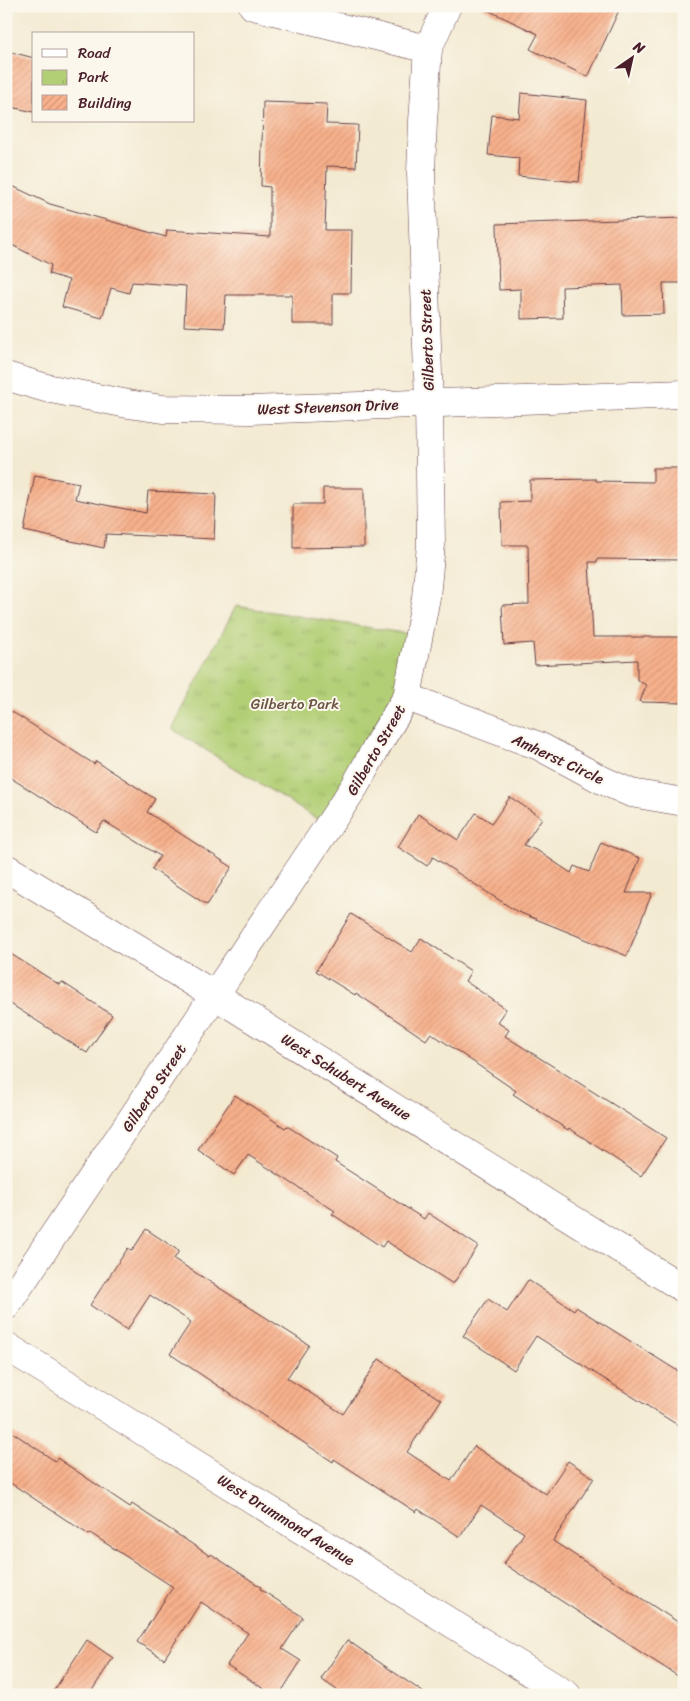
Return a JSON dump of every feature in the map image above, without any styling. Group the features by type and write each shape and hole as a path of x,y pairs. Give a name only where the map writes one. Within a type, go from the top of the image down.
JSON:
{"street":[{"path":"253,6 428,49"},
{"name":"Gilberto Street","path":"6,1306 356,786 381,738 407,697 426,597 431,546 429,403 421,172 423,121 428,49 447,6"},
{"name":"West Stevenson Drive","path":"6,376 46,388 163,409 250,410 684,394"},
{"name":"Amherst Circle","path":"407,697 539,746 602,780 631,793 684,802"},
{"name":"West Schubert Avenue","path":"6,868 216,996 684,1288"},
{"name":"West Drummond Avenue","path":"6,1346 567,1695"}],"green space":[{"name":"Gilberto Park","path":"236,606 415,635 401,696 325,824 172,729"}],"building":[{"path":"479,6 621,6 588,77 530,49 538,34"},
{"path":"11,52 32,57 32,112 6,106 6,72"},
{"path":"521,93 587,100 579,182 518,176 519,158 488,155 492,115 519,118"},
{"path":"263,102 327,104 326,124 358,125 356,167 327,166 325,230 352,230 351,293 333,293 333,324 292,324 292,295 226,295 224,328 184,326 186,286 132,282 129,293 111,288 102,318 62,307 69,280 49,274 51,265 6,242 6,183 50,204 166,237 167,230 270,237 270,187 261,186"},
{"path":"682,218 684,283 663,283 664,314 623,315 622,285 562,287 563,318 521,319 521,289 499,290 497,224"},
{"path":"653,468 684,468 684,560 597,559 597,562 589,562 593,637 684,637 684,703 640,702 646,685 637,680 637,660 535,665 533,643 504,645 502,605 529,604 528,545 502,545 501,502 530,501 530,480 596,479 596,481 653,482"},
{"path":"35,475 79,483 75,499 146,513 148,491 216,494 214,539 106,534 104,548 24,531"},
{"path":"323,488 364,488 364,547 293,548 293,504 323,504"},
{"path":"6,708 94,764 96,761 155,799 147,812 232,867 207,905 152,869 160,856 104,821 96,832 6,775"},
{"path":"510,797 542,818 524,845 538,851 571,873 574,866 589,872 601,842 640,858 626,893 652,893 627,956 516,911 433,857 427,866 398,847 418,814 458,840 476,813 492,823"},
{"path":"351,914 412,952 421,938 471,971 465,981 506,1009 497,1022 509,1030 505,1036 666,1138 641,1176 569,1128 568,1130 513,1094 516,1091 431,1033 426,1040 356,993 355,995 316,971"},
{"path":"6,951 60,985 62,982 112,1015 87,1053 6,1001"},
{"path":"235,1095 285,1128 287,1126 337,1158 335,1162 424,1219 428,1213 478,1246 453,1284 386,1241 382,1247 332,1214 335,1211 248,1155 234,1175 198,1150"},
{"path":"146,1229 179,1251 174,1259 309,1345 287,1378 343,1414 379,1359 441,1400 407,1452 451,1481 474,1446 546,1494 568,1461 594,1478 553,1541 684,1626 684,1680 504,1564 524,1533 481,1505 460,1537 418,1509 416,1512 334,1459 333,1462 170,1354 191,1322 150,1295 127,1330 90,1305 128,1248 132,1251"},
{"path":"528,1280 574,1310 576,1307 684,1375 684,1429 536,1336 514,1370 463,1336 488,1299 507,1312"},
{"path":"6,1428 55,1461 57,1458 130,1507 132,1504 210,1556 211,1554 303,1617 282,1649 301,1661 279,1695 273,1695 227,1665 248,1633 201,1602 164,1659 137,1642 173,1587 90,1533 89,1535 6,1480"},
{"path":"87,1640 113,1658 89,1695 51,1695"},
{"path":"347,1640 427,1695 344,1695 321,1679"}]}
